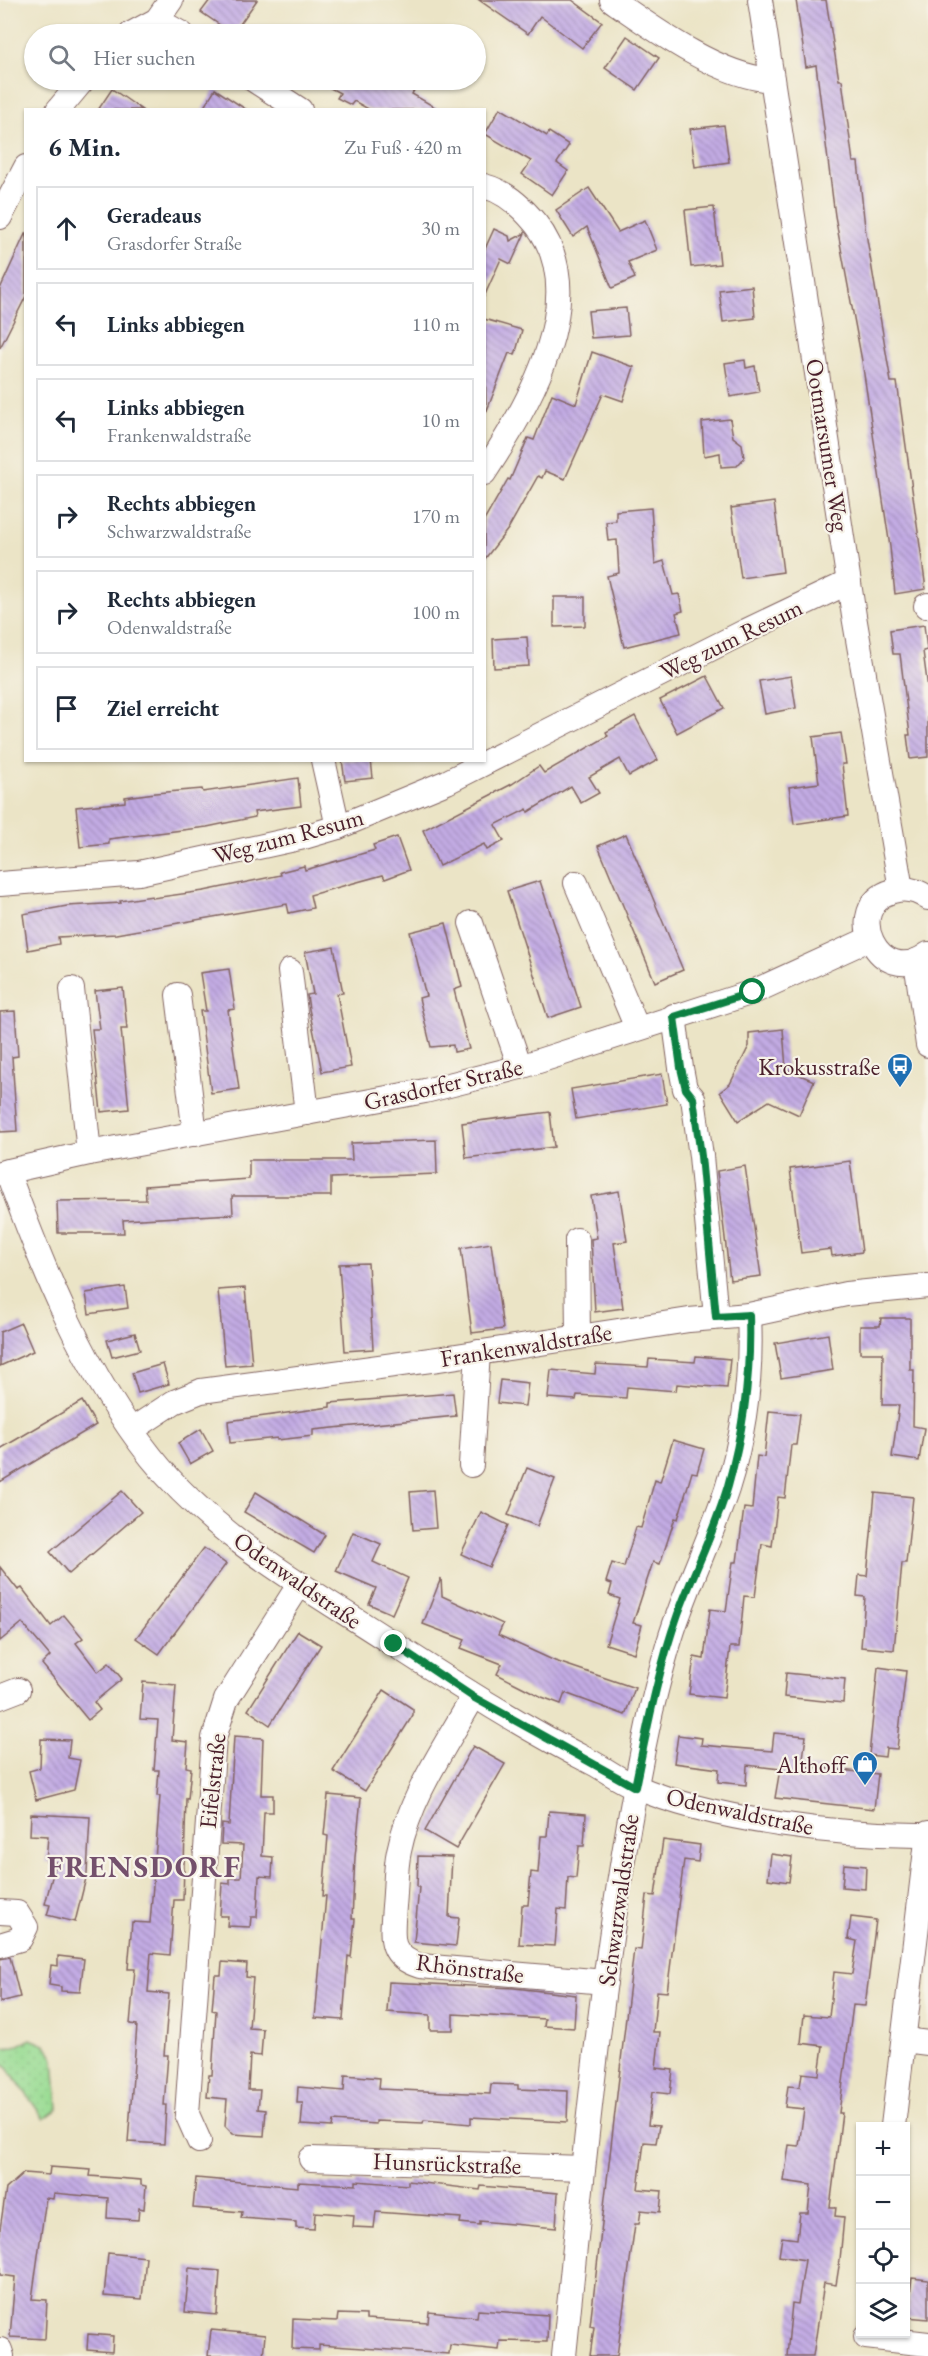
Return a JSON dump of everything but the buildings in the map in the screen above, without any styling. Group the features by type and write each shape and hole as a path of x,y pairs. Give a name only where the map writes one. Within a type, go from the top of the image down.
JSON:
{"street":[{"path":"150,24 157,20 171,0"},
{"path":"612,0 642,21 730,72 756,79 772,80"},
{"name":"Ootmarsumer Weg","path":"760,0 849,582 901,889"},
{"path":"157,20 164,24"},
{"path":"60,108 75,90"},
{"path":"269,90 297,108"},
{"path":"0,217 24,171"},
{"path":"486,187 508,198 528,214 544,234 557,262 560,284 558,310 540,368 506,440 486,470"},
{"name":"Weg zum Resum","path":"0,884 139,873 304,837 338,827 447,782 746,631 849,582"},
{"path":"323,762 338,827"},
{"path":"576,882 637,1028"},
{"path":"928,898 911,890 901,889 888,893 877,901 870,912 867,926 869,939 874,949 894,962 922,958 928,1045"},
{"path":"471,922 520,1067"},
{"name":"Grasdorfer Straße","path":"3,1172 89,1153 425,1091 520,1067 753,992 869,939"},
{"path":"290,971 307,1113"},
{"path":"72,989 89,1153"},
{"path":"178,995 195,1134"},
{"path":"674,1017 683,1078 686,1089 693,1098 701,1156 716,1317"},
{"name":"Odenwaldstraße","path":"3,1172 60,1305 108,1398 150,1456 185,1495 242,1543 299,1585 473,1697 635,1787 687,1804 756,1820 891,1836 928,1834"},
{"path":"577,1240 578,1337"},
{"name":"Frankenwaldstraße","path":"132,1429 174,1402 201,1391 716,1317 749,1315 846,1294 928,1286"},
{"name":"Schwarzwaldstraße","path":"564,2356 605,1982 635,1787 656,1690 677,1616 727,1488 737,1448 750,1375 749,1315"},
{"path":"471,1465 478,1352"},
{"name":"Eifelstraße","path":"199,2141 187,2114 213,1738 226,1700 299,1585"},
{"name":"Rhönstraße","path":"473,1697 418,1795 406,1824 399,1852 392,1933 396,1953 406,1961 420,1966 605,1982"},
{"path":"894,2122 928,1834"},
{"path":"0,1912 12,1912 21,1916 26,1932 20,1940 0,1945"},
{"path":"904,2040 928,2043"},
{"name":"Hunsrückstraße","path":"311,2159 584,2168"},
{"path":"866,2342 928,2344"},
{"path":"0,2350 2,2356"}],"green space":[{"path":"31,2039 47,2046 54,2059 58,2109 44,2119 8,2068 0,2063 0,2048 15,2047"}],"place":[{"name":"Krokusstraße","path":"900,1089"},
{"name":"Althoff","path":"865,1787"}],"district":[{"name":"FRENSDORF","path":"144,1866"}],"route":[{"path":"394,1644 473,1697 543,1738 635,1787 656,1690 677,1616 727,1488 745,1415 750,1375 749,1315 716,1317 701,1156 693,1098 686,1089 681,1068 674,1017 753,992"}]}
